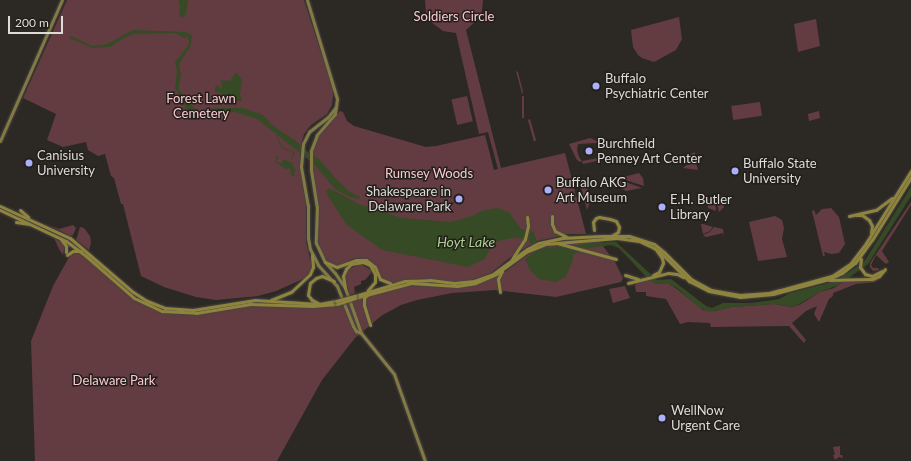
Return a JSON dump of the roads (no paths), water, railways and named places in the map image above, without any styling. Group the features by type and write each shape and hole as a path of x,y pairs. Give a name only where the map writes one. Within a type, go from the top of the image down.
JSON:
{"highway":[{"path":"552,216 552,224 557,232 563,236 634,237 654,244 691,279 706,288 726,293 747,295 776,292 832,276 851,263 870,238 911,171"},
{"path":"628,283 656,275 674,274 712,292 748,297 774,294 823,281 838,279 872,279 879,276 885,269 872,276 861,271 860,263 864,252 911,177"},
{"path":"870,238 872,229 868,218 862,215 849,216 879,208 897,194"},
{"path":"0,206 70,238 126,287 155,304 186,310 243,301 319,304 336,303"},
{"path":"0,210 59,237 81,251 134,298 162,311 189,313 250,304 313,306 336,303 411,283 457,286 471,284 487,279 505,268 532,247"},
{"path":"20,210 31,219"},
{"path":"511,260 525,239 527,217"},
{"path":"594,230 593,222 599,217 618,222 619,228 616,233 610,236"},
{"path":"16,222 31,224"},
{"path":"59,237 65,245 66,254 73,251 81,251"},
{"path":"325,262 337,267 356,260 366,260 375,267 382,281 388,283 421,280 454,283 471,282 490,275 532,247 574,237"},
{"path":"540,244 550,242 623,238 639,241 661,253 689,281"},
{"path":"550,242 574,246 616,259"},
{"path":"654,248 663,261 660,270 656,275"},
{"path":"823,281 845,271 864,252"},
{"path":"261,301 275,299 286,295 305,280 313,270 312,255"},
{"path":"345,288 343,276 346,269 352,264 363,262 373,268 376,278 373,286 355,297"},
{"path":"500,292 498,279 505,268"},
{"path":"625,275 635,279 644,278"},
{"path":"319,304 312,300 308,295 310,283 316,278 322,276 334,281"},
{"path":"363,293 396,283"},
{"path":"364,305 364,297 368,294"},
{"path":"355,297 361,299 370,325"}],"main road":[{"path":"0,141 62,0"},
{"path":"308,0 337,95 334,117 317,135 310,151 310,163 317,206 316,243 325,262 335,273 345,288 361,333 394,374 425,461"},
{"path":"336,107 328,117 310,132 303,144 301,156 302,172 308,205 308,238 312,255 320,268 334,281 349,319 356,331 361,333"}],"water":[{"path":"180,0 188,0 186,14 182,18 179,15 180,6 178,2"},
{"path":"133,30 185,32 190,34 192,36 191,45 179,64 181,75 179,90 196,110 202,112 215,108 244,108 263,115 272,125 319,159 338,181 350,192 360,197 359,199 350,197 335,189 314,164 257,119 235,112 197,115 186,108 175,88 177,71 175,62 188,46 189,41 187,36 185,35 186,39 175,33 134,34 124,38 110,47 92,48 69,38 70,36 76,38 91,46 104,45"},
{"path":"235,73 237,73 242,79 240,95 242,101 225,100 221,98 222,93 215,92 215,87 217,85 222,89 221,80 230,81"},
{"path":"277,155 279,158 276,160 279,163 282,163 283,159 293,163 293,167 296,170 294,174 296,177 291,175 290,168 286,169 275,162"},
{"name":"Hoyt Lake","path":"911,187 911,196 868,264 839,285 820,292 792,307 774,304 732,307 708,312 697,306 677,288 669,284 656,284 649,280 619,248 611,245 584,249 573,255 573,260 566,277 556,282 539,279 530,270 525,259 535,251 528,239 512,238 495,242 491,246 485,259 468,267 382,250 347,225 326,191 329,188 359,204 402,218 451,222 472,216 484,210 498,208 509,212 521,229 534,232 539,249 560,246 572,248 587,243 616,242 657,280 671,279 706,306 712,308 723,303 751,303 779,299 790,293 836,281 864,262"}],"waterway":[{"path":"277,135 277,139 283,148 294,152 291,158"}],"place":[{"name":"Buffalo Psychiatric Center","path":"596,86"},
{"name":"Burchfield Penney Art Center","path":"589,151"},
{"name":"Canisius University","path":"29,163"},
{"name":"Buffalo State University","path":"735,171"},
{"name":"Buffalo AKG Art Museum","path":"548,190"},
{"name":"Shakespeare in Delaware Park","path":"459,199"},
{"name":"E.H. Butler Library","path":"662,207"},
{"name":"WellNow Urgent Care","path":"662,418"}],"park label":[{"name":"Soldiers Circle","path":"454,16"},
{"name":"Forest Lawn Cemetery","path":"201,106"},
{"name":"Rumsey Woods","path":"429,173"},
{"name":"Delaware Park","path":"114,380"}]}
